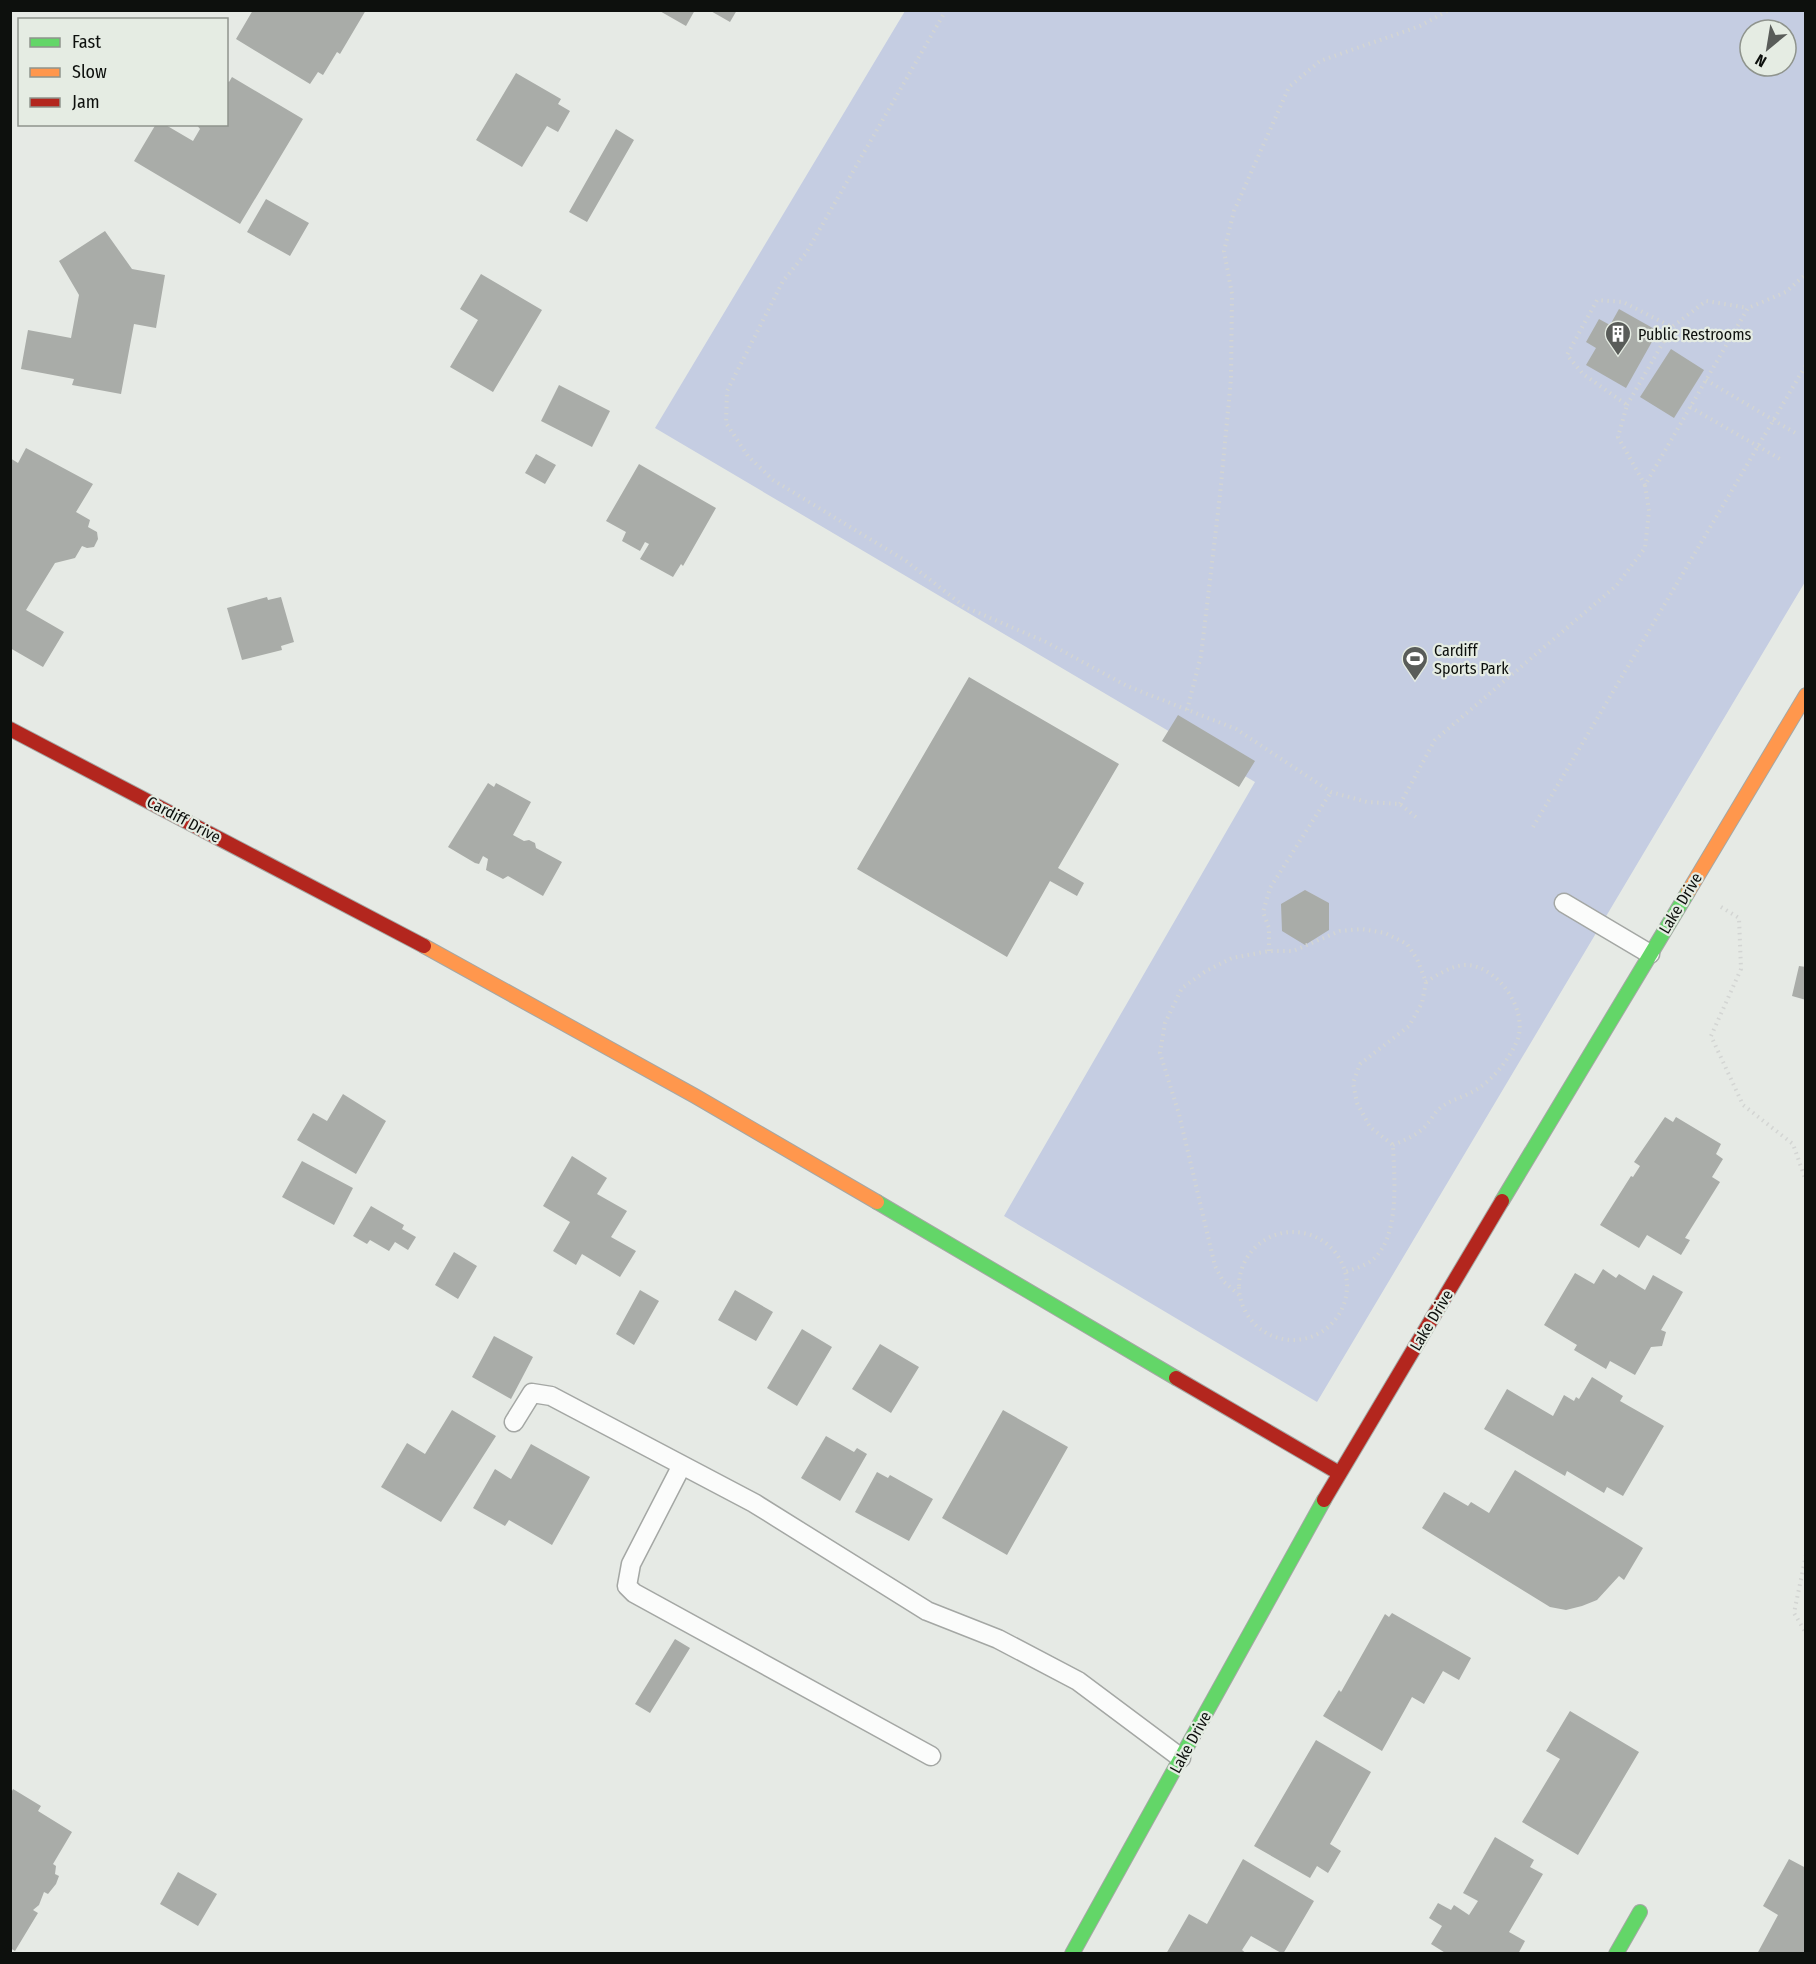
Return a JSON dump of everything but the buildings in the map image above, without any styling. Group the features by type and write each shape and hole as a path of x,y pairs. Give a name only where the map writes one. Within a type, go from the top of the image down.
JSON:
{"street":[{"name":"Lake Drive","path":"1072,1953 1339,1473 1806,696"},
{"name":"Cardiff Drive","path":"10,729 358,910 695,1096 1339,1473"},
{"path":"1616,1953 1640,1912"}],"lane":[{"path":"1564,903 1650,954"},
{"path":"514,1422 532,1393 542,1393 754,1503 927,1611 998,1639 1078,1681 1181,1758"},
{"path":"682,1466 631,1564 627,1586 634,1593 931,1756"}],"path":[{"path":"946,10 806,253 783,281 727,391 726,423 748,456 773,480 906,561 965,607 1046,642 1126,686 1236,729 1331,792 1367,802 1400,804 1417,818"},
{"path":"1187,710 1201,656 1231,379 1232,294 1224,251 1234,211 1289,87 1320,61 1420,26 1449,10"},
{"path":"1400,804 1435,741 1616,586 1645,548 1649,511 1645,485 1618,437 1627,405 1672,327 1707,301 1748,308 1786,292 1806,274"},
{"path":"1627,405 1583,374 1567,355 1597,300 1623,302 1672,327"},
{"path":"1645,485 1748,308"},
{"path":"1533,826 1806,365"},
{"path":"1706,380 1797,434"},
{"path":"1690,407 1780,459"},
{"path":"1269,951 1269,928 1263,912 1270,888 1331,792"},
{"path":"1689,888 1739,918 1741,969 1711,1036 1743,1105 1793,1144 1806,1181"},
{"path":"1239,1295 1223,1281 1215,1266 1179,1114 1160,1053 1165,1023 1182,988 1232,958 1269,951 1293,951 1340,931 1362,929 1385,933 1407,944 1417,959 1426,982 1422,1003 1409,1026 1360,1064 1353,1083 1357,1103 1370,1126 1393,1145 1394,1211 1385,1245 1371,1261 1346,1272"},
{"path":"1393,1145 1409,1138 1427,1125 1444,1105 1485,1084 1505,1061 1518,1039 1519,1012 1510,995 1491,973 1468,965 1445,971 1426,982"},
{"path":"1298,1232 1314,1236 1328,1245 1339,1257 1346,1272 1345,1304 1337,1318 1326,1330 1297,1341 1281,1340 1253,1324 1244,1310 1239,1295 1239,1278 1244,1263 1253,1249 1265,1239 1281,1233 1298,1232"},
{"path":"1806,1555 1794,1613 1806,1632"}],"shaded area":[{"name":"Cardiff Sports Park","path":"905,11 1805,11 1805,582 1317,1402 1004,1216 1255,782 655,428"}],"traffic: fast":[{"path":"1502,1201 1688,892"},
{"path":"877,1202 1176,1378"},
{"path":"1072,1954 1324,1500"},
{"path":"1616,1954 1640,1912"}],"traffic: slow":[{"path":"1688,892 1806,695"},
{"path":"424,946 695,1096 877,1202"}],"traffic: jam":[{"path":"10,729 424,946"},
{"path":"1324,1500 1502,1201"},
{"path":"1176,1378 1339,1473"}],"place":[{"name":"Public Restrooms","path":"1618,357"},
{"name":"Cardiff Sports Park","path":"1415,682"}]}
